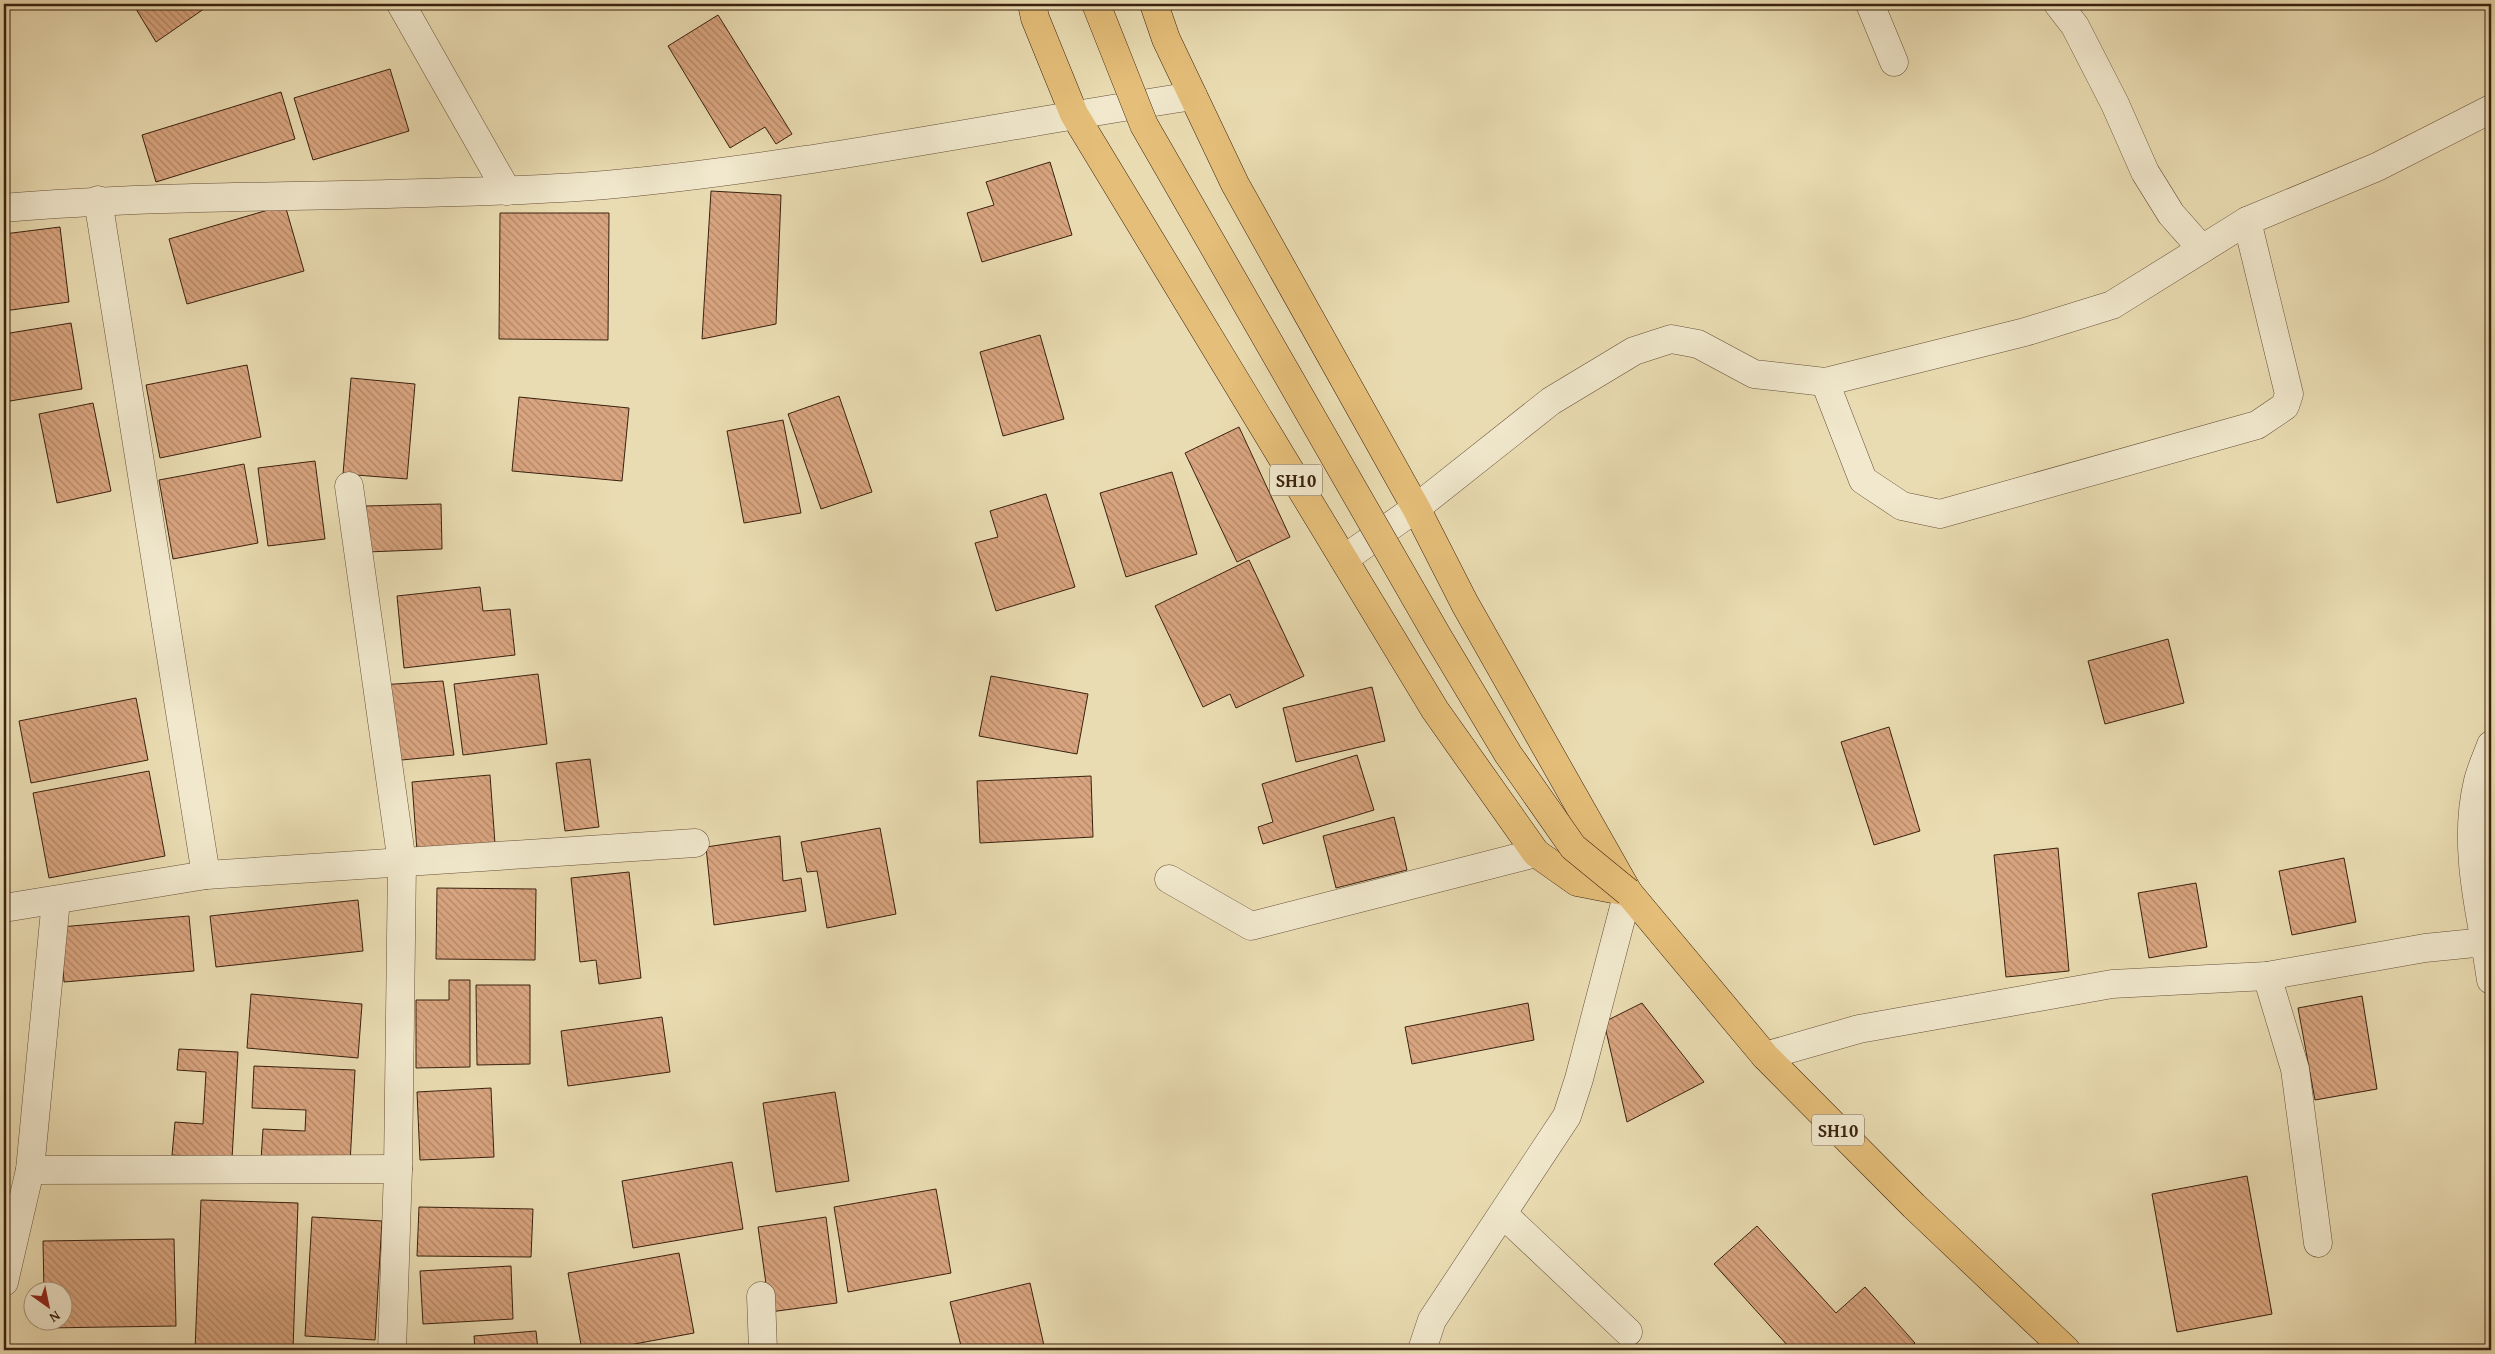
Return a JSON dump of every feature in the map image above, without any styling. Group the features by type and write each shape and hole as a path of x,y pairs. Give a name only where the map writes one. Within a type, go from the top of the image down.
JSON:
{"main road":[{"name":"SH10","path":"1032,4 1035,18 1074,114 1435,710 1536,853 1578,882 1628,892 1764,1056 1914,1206 2066,1350"},
{"path":"1096,4 1144,125 1229,277 1448,654 1508,754 1573,847 1628,892"},
{"path":"1154,4 1166,39 1235,184 1416,508 1465,604 1628,892"}],"street":[{"path":"401,4 507,191"},
{"path":"1870,4 1894,62"},
{"path":"2058,4 2075,26 2115,104 2145,172 2171,214 2202,249"},
{"path":"4,208 98,200 507,191 603,185 748,170 1074,114 1193,96"},
{"path":"1344,560 1416,508 1551,401 1634,350 1670,339 1698,344 1754,374 1825,382 2025,332 2112,305 2248,221 2377,167 2491,109"},
{"path":"98,200 206,875"},
{"path":"1825,382 1863,480 1902,506 1940,514 2257,425 2284,406 2289,394 2248,221"},
{"path":"349,486 402,863 398,1170 392,1350"},
{"path":"2491,745 2478,780 2473,821 2474,884 2491,980"},
{"path":"4,908 206,875 695,843"},
{"path":"1169,879 1251,926 1536,853"},
{"path":"1422,1350 1432,1320 1504,1215 1567,1116 1580,1080 1628,892"},
{"path":"4,1282 30,1170 56,900"},
{"path":"1764,1056 1859,1029 2112,984 2267,976 2426,948 2485,942"},
{"path":"2267,976 2295,1069 2318,1243"},
{"path":"30,1170 398,1170"},
{"path":"1504,1215 1628,1332"},
{"path":"761,1296 763,1350"}],"building":[{"path":"133,4 211,4 156,42"},
{"path":"718,15 792,134 776,144 765,127 730,148 668,46"},
{"path":"390,69 409,131 313,160 294,98"},
{"path":"281,92 295,139 156,182 142,135"},
{"path":"1050,162 1072,235 982,262 967,213 994,205 986,182"},
{"path":"711,191 781,195 776,324 702,339"},
{"path":"285,205 304,271 187,304 169,239"},
{"path":"500,213 609,213 608,340 499,339"},
{"path":"60,227 69,302 4,311 4,234"},
{"path":"71,323 82,389 4,402 4,334"},
{"path":"1040,335 1064,419 1003,436 980,352"},
{"path":"247,365 261,437 160,458 146,385"},
{"path":"351,378 415,384 407,479 343,474"},
{"path":"839,396 872,492 821,509 788,414"},
{"path":"519,397 629,408 622,481 512,471"},
{"path":"93,403 111,491 57,503 39,414"},
{"path":"783,420 801,513 744,523 727,431"},
{"path":"1239,427 1290,537 1237,562 1185,453"},
{"path":"315,461 325,539 268,546 258,468"},
{"path":"244,464 258,543 173,559 159,480"},
{"path":"1172,472 1197,554 1126,577 1100,493"},
{"path":"1046,494 1075,587 996,611 975,543 998,537 990,511"},
{"path":"441,504 442,549 367,552 366,506"},
{"path":"1249,560 1304,676 1236,708 1230,694 1203,707 1155,606"},
{"path":"480,587 483,611 510,609 515,655 404,668 397,596"},
{"path":"2168,639 2184,703 2105,724 2088,661"},
{"path":"538,674 547,744 463,755 454,684"},
{"path":"991,676 1088,694 1077,754 979,736"},
{"path":"443,681 454,755 391,761 379,685"},
{"path":"1372,687 1385,741 1296,762 1283,708"},
{"path":"136,698 148,760 31,783 19,721"},
{"path":"1889,727 1920,831 1874,845 1841,742"},
{"path":"1357,755 1374,810 1263,844 1258,827 1273,822 1262,784"},
{"path":"590,759 599,827 565,831 556,763"},
{"path":"149,771 165,856 49,878 33,793"},
{"path":"490,775 495,844 417,851 412,782"},
{"path":"1091,776 1093,837 980,843 977,781"},
{"path":"1394,817 1407,870 1336,888 1323,836"},
{"path":"880,828 896,914 827,928 817,871 807,872 801,842"},
{"path":"780,836 783,881 801,878 806,911 714,925 706,847"},
{"path":"2058,848 2069,971 2006,977 1994,855"},
{"path":"2344,858 2356,922 2292,935 2279,871"},
{"path":"629,872 641,978 599,984 596,960 580,962 571,878"},
{"path":"2196,883 2207,947 2149,958 2138,893"},
{"path":"437,888 536,889 535,960 436,959"},
{"path":"358,900 363,951 216,967 210,916"},
{"path":"189,916 194,971 64,982 60,927"},
{"path":"449,980 470,980 470,1067 416,1068 416,1000 449,1000"},
{"path":"476,985 530,985 530,1064 477,1065"},
{"path":"251,994 362,1004 358,1058 247,1048"},
{"path":"2362,996 2377,1089 2315,1100 2298,1008"},
{"path":"1528,1003 1534,1040 1412,1064 1405,1027"},
{"path":"1642,1003 1704,1082 1627,1122 1604,1022"},
{"path":"662,1017 670,1072 568,1086 561,1031"},
{"path":"179,1049 238,1052 232,1159 172,1155 175,1122 203,1124 206,1072 177,1070"},
{"path":"254,1066 355,1070 350,1164 261,1160 263,1129 305,1131 306,1110 252,1108"},
{"path":"491,1088 494,1157 420,1160 417,1092"},
{"path":"835,1092 849,1181 776,1192 763,1103"},
{"path":"732,1162 743,1229 633,1248 622,1181"},
{"path":"2247,1176 2272,1314 2177,1332 2152,1194"},
{"path":"936,1189 951,1273 848,1292 834,1207"},
{"path":"201,1200 298,1203 293,1350 195,1350"},
{"path":"419,1207 533,1209 531,1257 417,1256"},
{"path":"312,1217 382,1221 375,1340 305,1336"},
{"path":"826,1217 837,1303 770,1312 758,1227"},
{"path":"1757,1226 1836,1313 1865,1287 1915,1343 1906,1350 1783,1350 1788,1346 1714,1264"},
{"path":"174,1239 176,1326 72,1328 72,1282 44,1282 43,1241"},
{"path":"679,1253 694,1333 602,1350 582,1350 568,1273"},
{"path":"511,1266 513,1319 423,1324 420,1271"},
{"path":"1030,1283 1045,1350 962,1350 950,1302"},
{"path":"536,1331 538,1350 475,1350 474,1336"}]}
